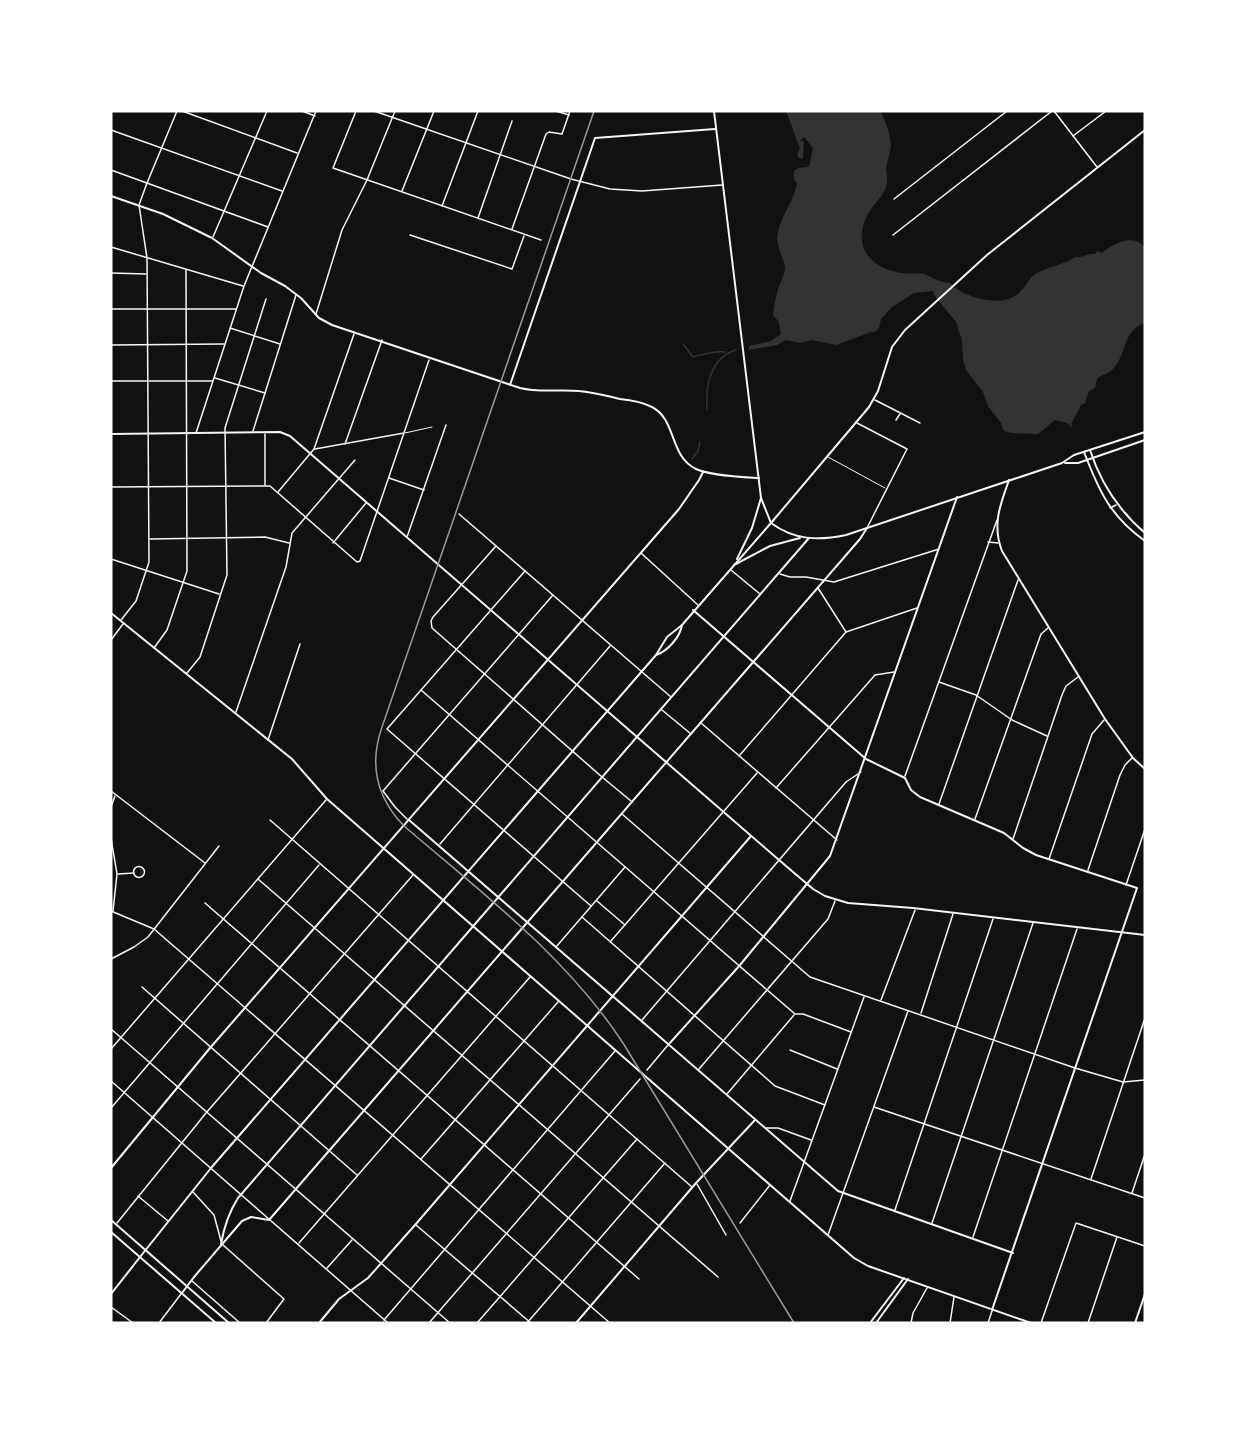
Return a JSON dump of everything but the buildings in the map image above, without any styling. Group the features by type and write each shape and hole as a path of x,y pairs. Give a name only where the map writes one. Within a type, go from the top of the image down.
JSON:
{"street":[{"path":"111,640 136,601 148,562 147,258 139,205 177,111"},
{"path":"182,111 299,153"},
{"path":"212,238 267,111"},
{"path":"302,111 315,116"},
{"path":"196,434 244,286 316,111"},
{"path":"357,111 333,168 541,240"},
{"path":"374,111 534,166 610,189 633,192 722,185"},
{"path":"316,314 342,230 367,180 395,111"},
{"path":"402,192 434,111"},
{"path":"442,206 478,111"},
{"path":"556,111 569,115"},
{"path":"512,230 546,134 554,132 562,134 570,111"},
{"path":"714,111 761,498 771,523 801,537 832,538 1062,463 1083,452 1145,432"},
{"path":"894,199 1007,111"},
{"path":"893,235 1053,111 1097,167"},
{"path":"1073,136 1106,111"},
{"path":"478,218 512,121"},
{"path":"510,385 595,138 715,129"},
{"path":"111,130 282,191"},
{"path":"656,655 667,638 682,625 771,523 874,399 892,347 900,334 987,255 1145,130"},
{"path":"111,170 268,226"},
{"path":"111,196 180,221 212,238 296,294 316,314 332,325 534,391 579,391 640,402 652,407 663,417 677,450 684,460 703,472 759,478"},
{"path":"410,235 512,269 525,235"},
{"path":"111,247 244,286"},
{"path":"153,648 167,630 188,571 186,270"},
{"path":"111,273 147,274"},
{"path":"253,433 296,294"},
{"path":"186,673 200,657 227,575 225,429 266,299"},
{"path":"111,309 236,309"},
{"path":"229,328 280,344"},
{"path":"277,493 314,449 355,332"},
{"path":"345,444 382,340"},
{"path":"111,345 224,344"},
{"path":"111,487 270,486 333,543 357,562 360,561 430,357"},
{"path":"111,381 214,379 265,393"},
{"path":"874,399 920,423"},
{"path":"896,420 900,413"},
{"path":"269,1220 860,539 907,449 856,422"},
{"path":"407,538 446,424"},
{"path":"265,433 265,485"},
{"path":"111,434 285,434 367,502 779,861 819,893 835,900 1145,935"},
{"path":"314,449 404,434"},
{"path":"1062,463 1078,463 1145,440"},
{"path":"1090,450 1101,479 1116,505 1145,533"},
{"path":"1083,452 1094,480 1110,508 1133,533 1145,541"},
{"path":"235,714 286,567 292,533 355,460"},
{"path":"111,1168 177,1086 679,509 703,472"},
{"path":"389,478 424,490"},
{"path":"905,778 987,542 997,520 1009,480"},
{"path":"647,1070 825,865 837,840 957,497"},
{"path":"734,565 750,532 761,498"},
{"path":"333,543 367,502"},
{"path":"1110,508 1116,505"},
{"path":"459,514 672,697"},
{"path":"997,520 999,543 1018,579 1105,719 1132,758 1145,769"},
{"path":"1133,533 1138,527"},
{"path":"149,539 265,537 290,543"},
{"path":"734,565 770,546 801,537"},
{"path":"221,1244 230,1210 241,1195 809,538"},
{"path":"987,542 999,543"},
{"path":"496,546 433,617 432,628 632,801"},
{"path":"779,573 790,577 806,577 834,582 939,549"},
{"path":"640,552 698,605"},
{"path":"111,559 220,595"},
{"path":"730,570 761,595"},
{"path":"525,571 387,729 591,906"},
{"path":"938,806 1018,579"},
{"path":"818,588 846,632"},
{"path":"553,595 383,791 395,807 438,846 843,1194 1013,1252"},
{"path":"739,756 846,632 918,608"},
{"path":"693,610 866,759 905,778 915,794 1004,833 1028,852 1137,888 988,1323"},
{"path":"111,613 268,740 301,769 315,788 327,799 861,1263 1031,1323"},
{"path":"111,1294 211,1168 304,1059 505,831 606,711 656,655 669,647 682,625"},
{"path":"975,820 1041,634 1048,628"},
{"path":"268,740 300,644"},
{"path":"438,846 611,645"},
{"path":"776,788 875,675 895,672"},
{"path":"1013,839 1063,691 1078,676"},
{"path":"938,682 976,695 1012,720 1048,736"},
{"path":"421,690 795,1014 803,1014 851,1032"},
{"path":"661,710 691,734"},
{"path":"1049,860 1092,734 1105,719"},
{"path":"700,722 837,840"},
{"path":"1087,872 1120,776 1125,765 1132,758"},
{"path":"610,942 757,772"},
{"path":"641,1021 846,782 861,772"},
{"path":"111,791 206,864"},
{"path":"111,807 116,795"},
{"path":"111,1049 327,799"},
{"path":"621,813 810,977 1075,1068 1123,1082 1145,1080"},
{"path":"270,820 610,1114 692,1188"},
{"path":"1126,885 1145,829"},
{"path":"319,1323 339,1299 368,1278 751,836"},
{"path":"111,838 117,874 116,901 112,911 154,929 610,1323"},
{"path":"111,959 141,942 154,929 219,846"},
{"path":"111,1108 320,865"},
{"path":"556,947 626,866"},
{"path":"117,874 134,873"},
{"path":"116,1224 206,1113 413,874"},
{"path":"258,879 432,1032 718,1277"},
{"path":"698,1070 828,919 835,900"},
{"path":"596,901 625,925"},
{"path":"205,903 639,1279"},
{"path":"881,1001 915,909"},
{"path":"921,1014 953,914"},
{"path":"582,917 775,1086 825,1105"},
{"path":"894,1212 993,918"},
{"path":"931,1224 1033,922"},
{"path":"973,1238 1077,928"},
{"path":"298,1244 530,976"},
{"path":"141,987 358,1175"},
{"path":"790,1202 864,996"},
{"path":"421,1159 559,1001"},
{"path":"828,1234 909,1011"},
{"path":"726,1095 795,1014"},
{"path":"1090,1180 1145,1018"},
{"path":"111,1029 450,1323"},
{"path":"384,1320 616,1050"},
{"path":"790,1050 838,1069"},
{"path":"429,1323 640,1079"},
{"path":"111,1081 388,1323"},
{"path":"874,1107 1145,1198"},
{"path":"576,1323 696,1183 755,1120"},
{"path":"765,1128 778,1128 811,1140"},
{"path":"477,1323 638,1139"},
{"path":"1132,1194 1145,1154"},
{"path":"415,1225 529,1322 666,1163"},
{"path":"696,1183 726,1235"},
{"path":"740,1223 770,1185"},
{"path":"192,1192 214,1215 221,1244 284,1299 266,1323"},
{"path":"138,1196 169,1221"},
{"path":"159,1323 221,1244 244,1220 251,1217 269,1220"},
{"path":"111,1220 229,1323"},
{"path":"1041,1323 1076,1223 1145,1246"},
{"path":"111,1232 214,1321 218,1314"},
{"path":"1089,1323 1118,1237"},
{"path":"326,1269 352,1239"},
{"path":"870,1323 904,1278"},
{"path":"873,1319 876,1322 908,1279"},
{"path":"191,1281 240,1323"},
{"path":"911,1323 913,1313 927,1287"},
{"path":"1135,1323 1143,1306 1145,1294"},
{"path":"950,1323 954,1296"},
{"path":"111,1307 133,1323"}],"lane":[{"path":"404,434 432,427"},
{"path":"828,457 887,489"}],"shaded area":[{"path":"785,111 881,111 891,142 886,169 887,183 866,218 862,239 867,255 881,267 901,273 924,274 950,283 972,296 999,301 1018,294 1037,273 1075,257 1095,254 1097,251 1102,253 1118,243 1130,240 1140,243 1145,248 1145,323 1138,326 1129,336 1113,369 1097,379 1095,388 1089,391 1085,403 1081,405 1071,424 1073,428 1067,423 1055,420 1038,434 1004,431 988,406 983,392 966,370 962,340 956,322 933,291 914,293 892,307 881,319 879,328 875,332 836,345 812,340 799,343 786,340 777,345 749,350 749,346 771,341 781,334 779,322 773,315 785,268 777,237 797,183 794,179 794,171 798,168 809,167 813,148 804,137 800,141 804,142 803,158 797,156 800,147"}],"waterway":[{"path":"683,344 693,357 713,352 725,352"},
{"path":"707,409 707,391 711,374 721,359 736,350"},
{"path":"692,459 698,451 700,442"}],"railway":[{"path":"594,111 381,730 377,744 376,769 387,804 404,826 521,927 576,982 600,1011 623,1043 794,1323"}]}
